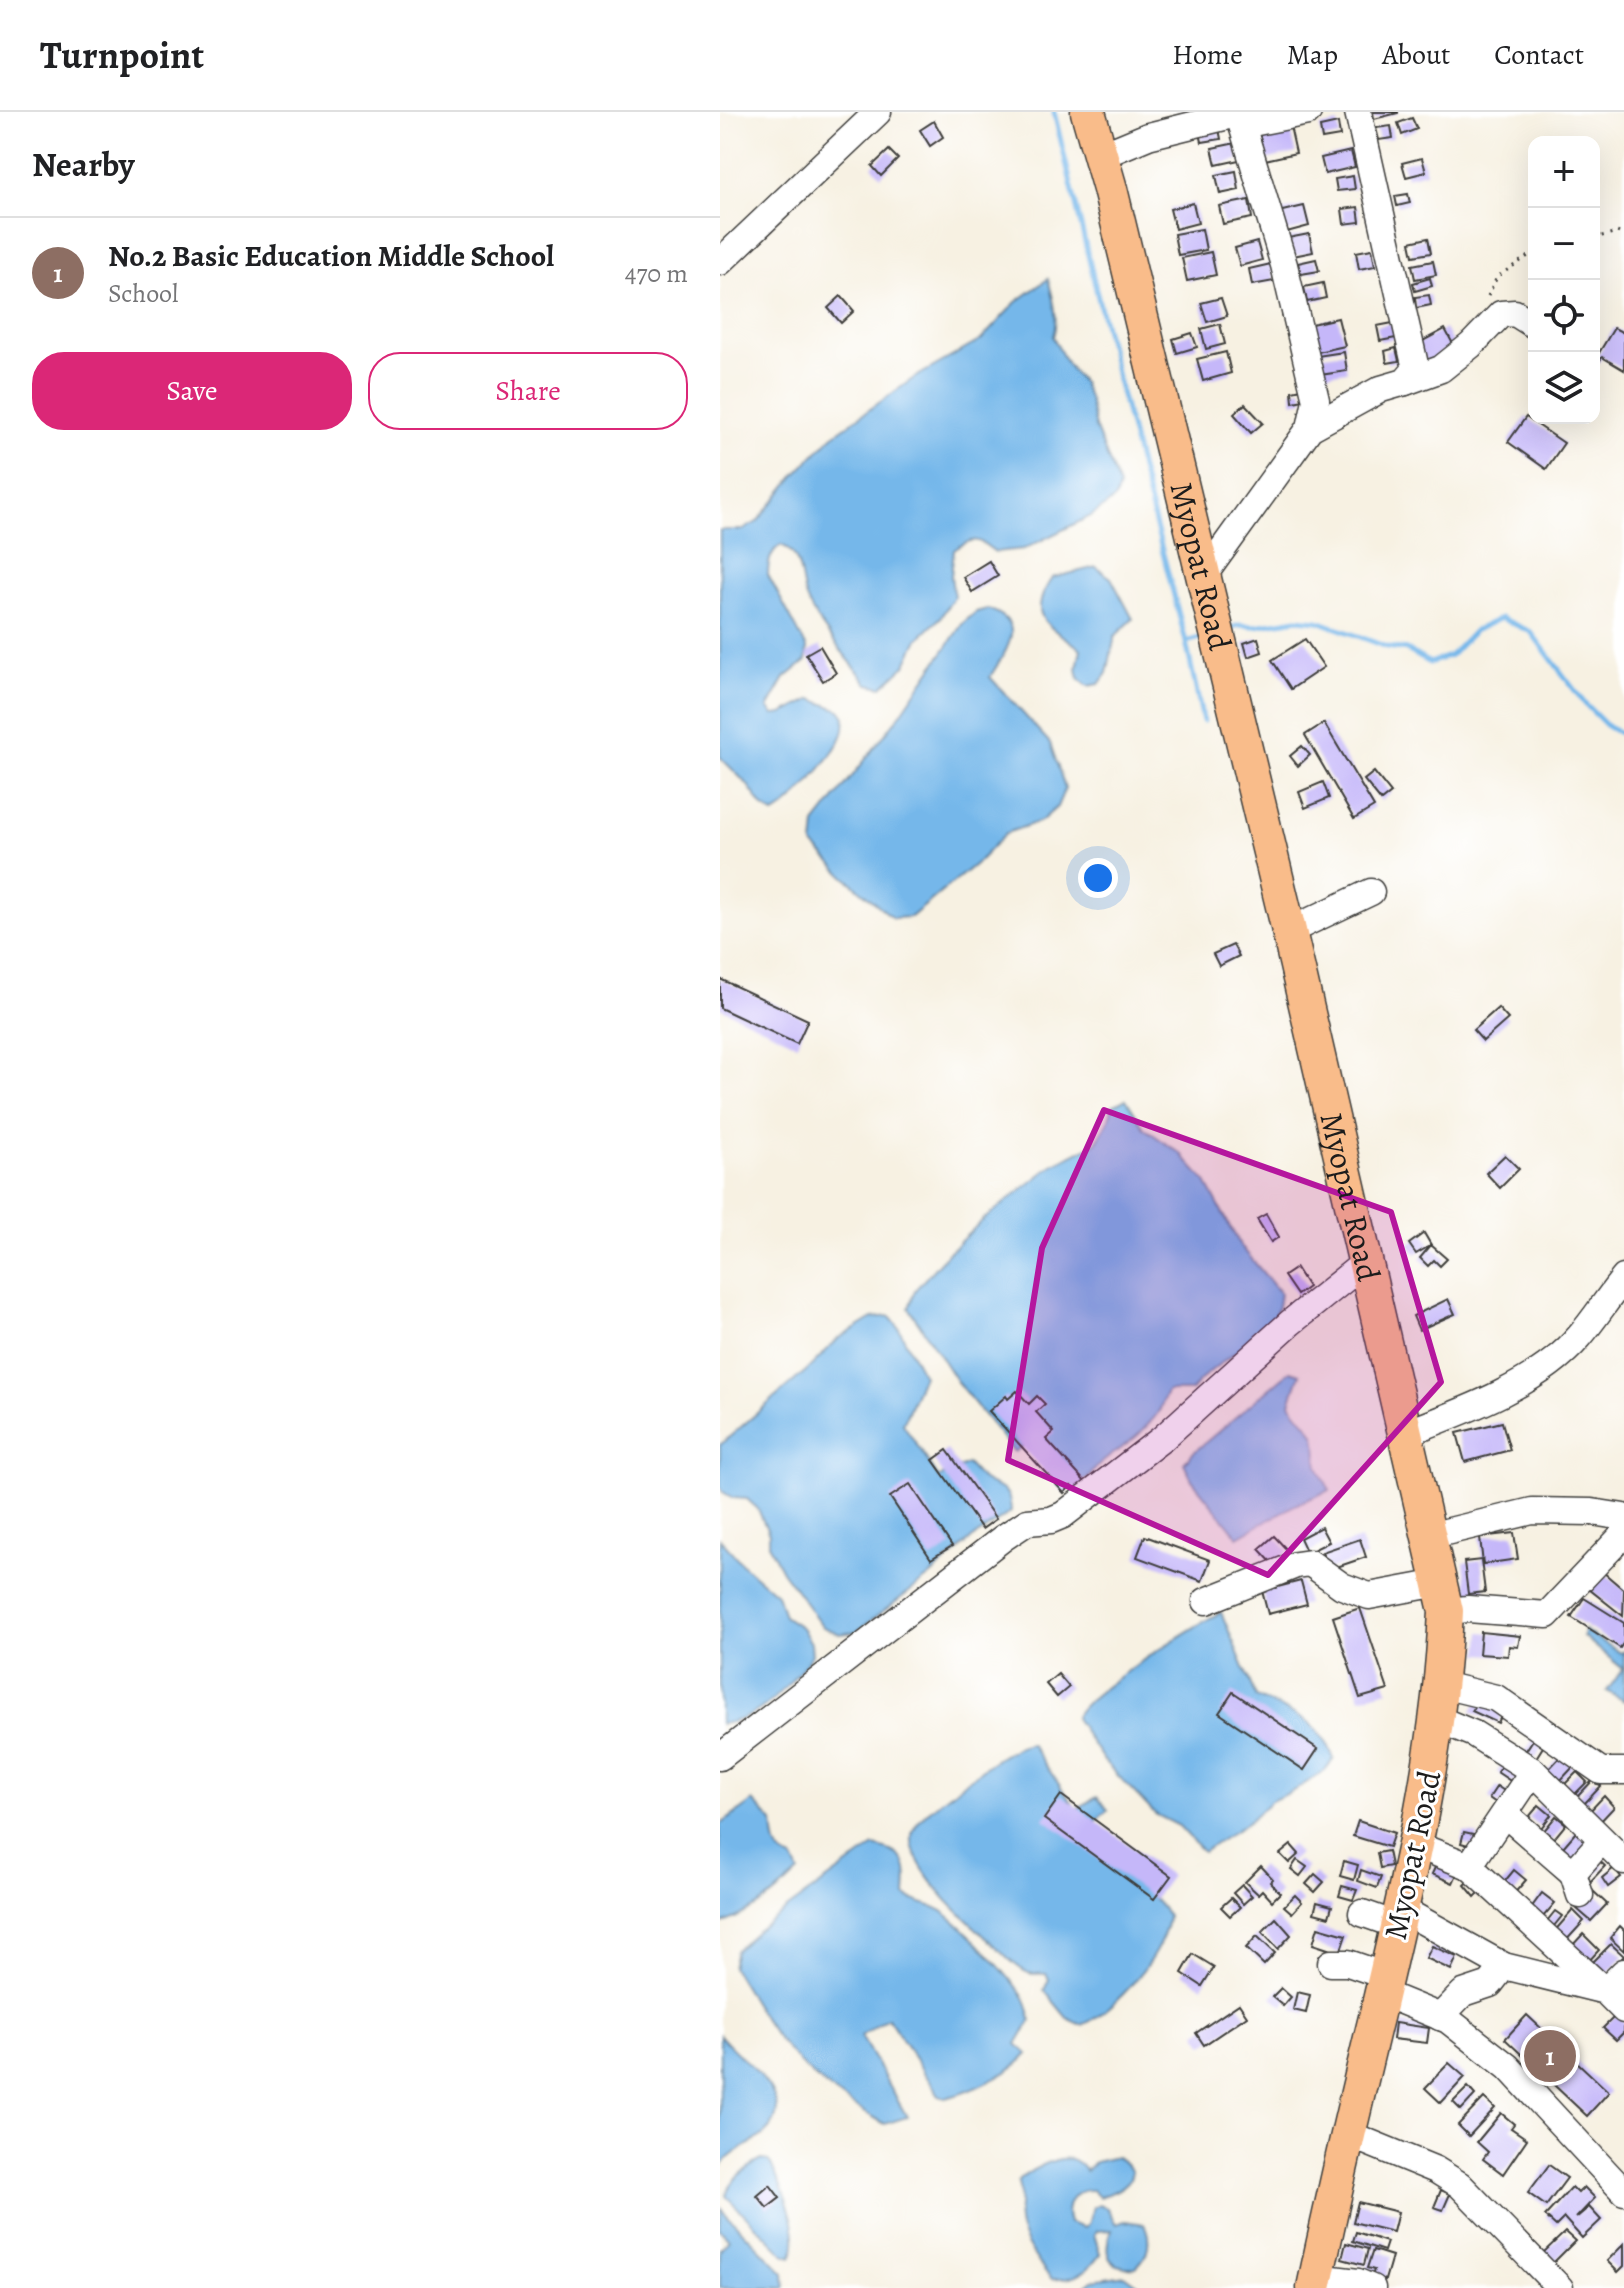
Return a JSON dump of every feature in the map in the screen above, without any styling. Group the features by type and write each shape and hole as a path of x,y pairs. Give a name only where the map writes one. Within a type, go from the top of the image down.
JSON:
{"main road":[{"name":"Myopat Road","path":"1088,112 1204,575 1367,1261 1443,1597 1442,1685 1416,1845 1315,2283"}],"street":[{"path":"720,262 878,112"},
{"path":"1100,156 1148,136 1241,117 1308,112"},
{"path":"1358,112 1416,369 1405,382"},
{"path":"1204,575 1310,428 1316,400 1284,265 1241,117"},
{"path":"1310,428 1381,389 1441,369 1471,345 1501,314 1515,313 1528,321"},
{"path":"1289,931 1371,892"},
{"path":"720,1757 1003,1538 1027,1522 1051,1520 1076,1505 1163,1438 1290,1323 1367,1261"},
{"path":"1406,1433 1499,1395 1544,1366 1577,1339 1624,1278"},
{"path":"1429,1536 1532,1511 1592,1512 1624,1517"},
{"path":"1206,1601 1296,1565 1310,1563 1342,1586 1369,1596 1443,1597 1468,1609 1547,1615 1619,1547"},
{"path":"1442,1685 1496,1698 1601,1771 1624,1771"},
{"path":"1438,1719 1474,1734 1533,1771 1616,1849 1576,1884 1505,1814"},
{"path":"1469,1866 1533,1771"},
{"path":"1416,1845 1469,1866 1624,2010"},
{"path":"1362,1913 1401,1918 1504,1966 1605,1991"},
{"path":"1331,1963 1348,1963 1448,2020 1508,2067 1624,2192"},
{"path":"1440,2017 1463,1993 1490,1984 1504,1966"},
{"path":"1605,1991 1624,1972"},
{"path":"1348,2134 1436,2170 1460,2185 1560,2288"},
{"path":"1315,2283 1358,2282 1372,2288"}],"path":[{"path":"1600,236 1617,232 1624,235"},
{"path":"1489,323 1481,312 1497,277 1528,256"}],"highlighted area":[{"path":"1104,1110 1391,1212 1441,1382 1268,1575 1008,1460 1042,1248"}],"water":[{"path":"1048,279 1055,315 1053,337 1067,364 1082,382 1089,399 1095,427 1119,486 1115,499 1091,516 1024,549 995,552 975,540 954,550 951,576 954,597 940,618 918,639 905,666 882,687 868,684 825,630 806,598 793,554 781,545 777,548 770,558 768,575 807,648 806,661 785,678 768,708 774,715 782,714 812,699 840,710 845,717 843,734 830,755 801,791 774,814 763,807 747,784 720,757 720,530 743,530 757,522 832,436 914,378 981,340 1016,302"},
{"path":"1096,567 1111,578 1133,619 1115,636 1107,673 1099,684 1088,686 1079,679 1077,668 1081,649 1050,627 1040,612 1040,603 1052,578"},
{"path":"987,609 1008,622 1011,630 1007,648 990,677 1050,743 1065,788 1057,807 1041,821 1006,833 980,860 911,917 893,918 813,845 815,824 900,715 963,623 976,612"},
{"path":"1126,1099 1144,1128 1181,1154 1206,1182 1240,1245 1280,1293 1276,1312 1260,1333 1211,1371 1191,1391 1168,1391 1151,1422 1098,1466 1090,1477 1076,1484 1035,1438 1014,1452 957,1382 909,1308 915,1290 948,1253 983,1220 1054,1164 1096,1143 1113,1106"},
{"path":"889,1316 897,1325 923,1375 903,1424 939,1478 967,1464 980,1478 1006,1492 1011,1512 973,1538 930,1576 856,1632 840,1634 823,1627 782,1571 769,1546 769,1534 758,1509 747,1499 733,1498 723,1492 720,1486 720,1445 838,1339 873,1318"},
{"path":"1290,1371 1300,1374 1290,1403 1314,1434 1319,1468 1330,1490 1295,1505 1238,1537 1192,1480 1184,1463"},
{"path":"720,1539 744,1566 777,1594 784,1616 802,1628 811,1643 812,1655 783,1690 761,1709 720,1724"},
{"path":"1221,1612 1256,1697 1312,1726 1321,1734 1334,1759 1325,1770 1297,1789 1271,1801 1247,1823 1203,1852 1179,1826 1155,1814 1104,1761 1075,1718 1082,1707 1117,1678"},
{"path":"1584,1630 1621,1653 1624,1651 1624,1701 1607,1691 1623,1669 1583,1636"},
{"path":"1031,1744 1076,1809 1097,1797 1108,1810 1091,1825 1168,1915 1159,1945 1137,1978 1109,2008 1082,2025 1067,2018 1044,1990 1049,1979 1046,1974 1031,1974 1021,1969 945,1898 931,1881 914,1849 914,1828 927,1813 990,1764 1016,1748"},
{"path":"753,1801 773,1822 778,1850 793,1859 799,1872 762,1903 720,1925 720,1825"},
{"path":"874,1846 900,1856 906,1868 906,1896 935,1907 964,1929 1025,1999 1031,2020 1017,2044 1028,2054 1021,2061 990,2081 945,2098 939,2095 888,2018 861,2036 907,2117 885,2124 828,2087 790,2053 766,2022 732,1967 736,1950 759,1929"},
{"path":"720,2035 766,2084 774,2097 777,2111 772,2124 759,2138 733,2154 720,2167"},
{"path":"1116,2157 1131,2170 1128,2182 1099,2197 1092,2190 1080,2192 1071,2200 1067,2217 1069,2223 1084,2228 1088,2225 1093,2207 1099,2204 1107,2208 1116,2224 1125,2221 1144,2224 1148,2241 1144,2258 1136,2267 1113,2262 1107,2246 1111,2230 1097,2231 1094,2234 1100,2254 1091,2266 1074,2277 1052,2279 1042,2268 1020,2228 1018,2183 1049,2162 1072,2160 1086,2171 1095,2162"},
{"path":"762,2160 769,2161 793,2222 795,2247 791,2257 785,2255 726,2196 735,2179"},
{"path":"721,2209 784,2273 785,2288 720,2288 720,2249 729,2239 720,2230"},
{"path":"1125,2275 1143,2288 1082,2288 1092,2280"}],"building":[{"path":"1373,112 1398,112 1398,113 1374,119"},
{"path":"1412,118 1417,129 1402,135 1398,123"},
{"path":"934,121 943,137 930,146 920,130"},
{"path":"1338,123 1340,136 1322,139 1320,127"},
{"path":"1218,124 1221,139 1202,142 1199,128"},
{"path":"1290,126 1296,153 1265,160 1259,133"},
{"path":"1391,126 1393,138 1379,140 1376,128"},
{"path":"1236,143 1239,160 1216,165 1212,148"},
{"path":"889,150 898,159 881,176 872,166"},
{"path":"1351,151 1355,167 1325,174 1321,158"},
{"path":"1422,158 1426,172 1406,177 1402,163"},
{"path":"1236,171 1239,190 1220,194 1216,175"},
{"path":"1353,176 1355,189 1337,191 1335,179"},
{"path":"1408,194 1410,203 1397,206 1395,196"},
{"path":"1249,200 1252,218 1223,224 1219,206"},
{"path":"1193,203 1198,223 1175,229 1170,209"},
{"path":"1304,206 1309,226 1283,233 1278,212"},
{"path":"1358,207 1360,222 1344,224 1342,209"},
{"path":"1202,229 1206,250 1178,255 1174,234"},
{"path":"1309,234 1313,252 1293,256 1288,238"},
{"path":"1428,238 1431,253 1413,256 1410,242"},
{"path":"1257,242 1262,260 1240,266 1235,248"},
{"path":"1372,249 1375,266 1359,269 1356,252"},
{"path":"1211,252 1216,275 1187,281 1182,258"},
{"path":"1316,259 1319,271 1301,274 1298,263"},
{"path":"1433,261 1436,275 1415,279 1412,265"},
{"path":"1271,264 1274,281 1252,285 1249,269"},
{"path":"1430,278 1432,286 1415,291 1413,283"},
{"path":"1323,283 1326,298 1307,302 1304,287"},
{"path":"1429,295 1431,305 1416,308 1415,297"},
{"path":"841,296 854,311 841,323 828,308"},
{"path":"1221,298 1227,316 1207,322 1201,303"},
{"path":"1338,318 1345,346 1313,353 1307,325"},
{"path":"1393,323 1396,338 1380,341 1377,326"},
{"path":"1220,324 1225,344 1206,349 1201,329"},
{"path":"1614,328 1624,333 1624,370 1602,357 1600,360 1600,351"},
{"path":"1445,329 1453,344 1427,363 1417,344"},
{"path":"1192,333 1197,347 1177,353 1173,339"},
{"path":"1396,348 1399,361 1387,363 1385,351"},
{"path":"1226,352 1231,373 1203,381 1197,359"},
{"path":"1344,352 1347,371 1320,375 1317,356"},
{"path":"1302,389 1304,400 1293,402 1292,391"},
{"path":"1245,404 1263,423 1251,433 1234,414"},
{"path":"1526,417 1528,424 1536,424 1564,443 1546,469 1508,442"},
{"path":"989,561 998,576 972,592 963,577"},
{"path":"1258,638 1262,652 1248,657 1244,643"},
{"path":"1305,639 1324,667 1291,689 1272,660"},
{"path":"820,646 836,673 823,681 806,654"},
{"path":"1324,723 1374,807 1354,819 1305,735"},
{"path":"1302,746 1310,755 1298,766 1290,756"},
{"path":"1374,772 1391,793 1381,801 1364,780"},
{"path":"1323,782 1329,798 1305,808 1299,792"},
{"path":"1233,945 1239,956 1219,966 1213,954"},
{"path":"720,979 808,1020 797,1044 720,1008"},
{"path":"1498,1008 1508,1019 1483,1041 1473,1030"},
{"path":"1505,1155 1519,1169 1500,1188 1486,1173"},
{"path":"1266,1214 1279,1237 1271,1242 1257,1219"},
{"path":"1424,1233 1431,1245 1416,1254 1409,1244"},
{"path":"1431,1245 1447,1259 1440,1266 1434,1260 1428,1266 1420,1258"},
{"path":"1296,1268 1308,1287 1297,1295 1284,1276"},
{"path":"1448,1299 1455,1314 1419,1330 1413,1316"},
{"path":"1017,1391 1029,1404 1037,1396 1045,1404 1036,1412 1054,1432 1046,1439 1087,1484 1077,1493 1071,1486 1064,1493 989,1411"},
{"path":"1502,1422 1510,1450 1465,1462 1457,1433"},
{"path":"947,1450 996,1519 982,1529 933,1460"},
{"path":"910,1484 952,1546 931,1559 890,1497"},
{"path":"1321,1527 1329,1542 1307,1553 1300,1538"},
{"path":"1514,1533 1518,1559 1483,1564 1480,1537"},
{"path":"1145,1536 1210,1560 1202,1581 1137,1557"},
{"path":"1274,1536 1288,1551 1273,1564 1259,1549"},
{"path":"1360,1539 1366,1557 1328,1570 1322,1552"},
{"path":"1481,1560 1485,1592 1468,1594 1464,1562"},
{"path":"1603,1572 1624,1590 1623,1616 1589,1589"},
{"path":"1301,1581 1307,1604 1268,1614 1262,1591"},
{"path":"1584,1598 1624,1623 1624,1642 1620,1648 1571,1617"},
{"path":"1360,1608 1388,1690 1360,1698 1333,1617"},
{"path":"1481,1632 1520,1636 1518,1647 1509,1646 1508,1656 1479,1654"},
{"path":"1058,1674 1069,1687 1057,1697 1046,1684"},
{"path":"1233,1692 1318,1749 1304,1770 1219,1713"},
{"path":"1478,1700 1503,1712 1498,1723 1472,1711"},
{"path":"1536,1735 1546,1742 1536,1758 1525,1752"},
{"path":"1561,1756 1573,1767 1558,1783 1546,1772"},
{"path":"1504,1762 1524,1775 1512,1782 1497,1772"},
{"path":"1577,1772 1587,1782 1573,1796 1563,1786"},
{"path":"1594,1779 1601,1786 1584,1804 1577,1797"},
{"path":"1497,1786 1507,1793 1499,1805 1489,1798"},
{"path":"1061,1795 1171,1876 1154,1899 1044,1819"},
{"path":"1604,1796 1614,1807 1598,1824 1587,1814"},
{"path":"1539,1805 1551,1815 1541,1828 1528,1818"},
{"path":"1556,1816 1566,1824 1552,1841 1542,1833"},
{"path":"1358,1821 1394,1833 1389,1847 1353,1836"},
{"path":"1464,1832 1478,1835 1475,1847 1461,1843"},
{"path":"1576,1832 1590,1843 1570,1866 1557,1854"},
{"path":"1291,1845 1299,1854 1289,1863 1280,1854"},
{"path":"1388,1851 1391,1866 1380,1868 1377,1853"},
{"path":"1594,1856 1605,1866 1589,1883 1578,1873"},
{"path":"1297,1860 1307,1867 1300,1876 1291,1869"},
{"path":"1344,1861 1358,1865 1354,1880 1340,1876"},
{"path":"1437,1863 1458,1872 1453,1883 1432,1874"},
{"path":"1261,1866 1280,1893 1272,1901 1262,1890 1258,1894 1245,1882"},
{"path":"1614,1868 1621,1877 1608,1887 1602,1878"},
{"path":"1361,1870 1381,1877 1377,1888 1358,1881"},
{"path":"1514,1870 1526,1880 1512,1896 1500,1887"},
{"path":"1315,1874 1324,1882 1315,1892 1306,1884"},
{"path":"1471,1879 1481,1891 1475,1897 1465,1885"},
{"path":"1242,1885 1252,1896 1243,1904 1233,1893"},
{"path":"1342,1886 1357,1890 1353,1900 1339,1896"},
{"path":"1593,1891 1607,1904 1591,1921 1577,1909"},
{"path":"1542,1893 1555,1903 1543,1917 1531,1908"},
{"path":"1295,1895 1302,1902 1292,1913 1284,1906"},
{"path":"1231,1898 1240,1907 1230,1916 1221,1907"},
{"path":"1317,1902 1332,1906 1329,1917 1314,1913"},
{"path":"1573,1910 1584,1921 1563,1944 1552,1934"},
{"path":"1555,1911 1562,1916 1554,1926 1547,1921"},
{"path":"1276,1918 1291,1935 1278,1949 1262,1932"},
{"path":"1620,1926 1624,1930 1624,1951 1610,1938"},
{"path":"1318,1927 1346,1935 1340,1953 1313,1944"},
{"path":"1583,1934 1599,1950 1587,1963 1571,1947"},
{"path":"1257,1936 1275,1953 1264,1965 1246,1948"},
{"path":"1611,1944 1624,1956 1603,1977 1590,1965"},
{"path":"1432,1946 1457,1957 1451,1970 1426,1958"},
{"path":"1193,1954 1214,1967 1202,1986 1182,1973"},
{"path":"1281,1988 1291,1997 1283,2006 1272,1997"},
{"path":"1297,1992 1310,1995 1306,2013 1293,2010"},
{"path":"1239,2004 1247,2016 1204,2045 1196,2033"},
{"path":"1527,2015 1609,2092 1587,2116 1505,2039"},
{"path":"1616,2015 1624,2022 1624,2032 1616,2040 1603,2028"},
{"path":"1395,2023 1429,2028 1427,2043 1393,2039"},
{"path":"1449,2063 1465,2077 1441,2103 1425,2088"},
{"path":"1468,2087 1475,2095 1461,2110 1453,2102"},
{"path":"1484,2098 1495,2108 1469,2136 1458,2125"},
{"path":"1501,2113 1514,2124 1511,2128 1527,2139 1503,2174 1483,2159 1488,2152 1477,2142"},
{"path":"1549,2165 1567,2178 1546,2206 1528,2193"},
{"path":"770,2185 780,2198 767,2208 757,2196"},
{"path":"1572,2187 1578,2193 1584,2187 1595,2198 1576,2218 1589,2207 1601,2220 1582,2238 1564,2218 1556,2226 1545,2216"},
{"path":"1441,2190 1450,2194 1443,2210 1434,2207"},
{"path":"1358,2202 1398,2212 1393,2232 1353,2222"},
{"path":"1356,2232 1387,2242 1384,2251 1353,2241"},
{"path":"1565,2232 1575,2241 1553,2263 1543,2253"},
{"path":"1346,2243 1368,2249 1364,2265 1342,2259"},
{"path":"1624,2244 1624,2266 1618,2272 1607,2261"},
{"path":"1373,2250 1392,2256 1385,2280 1372,2276 1374,2270 1367,2268"}],"waterway":[{"path":"1054,112 1203,721"},
{"path":"1228,629 1297,619 1318,621 1387,647 1407,650 1430,663 1451,655 1474,631 1501,618 1531,632 1585,704 1608,727 1624,735"},
{"path":"1186,642 1207,636"}],"place":[{"name":"No.2 Basic Education Middle School","path":"1550,2056"}]}
